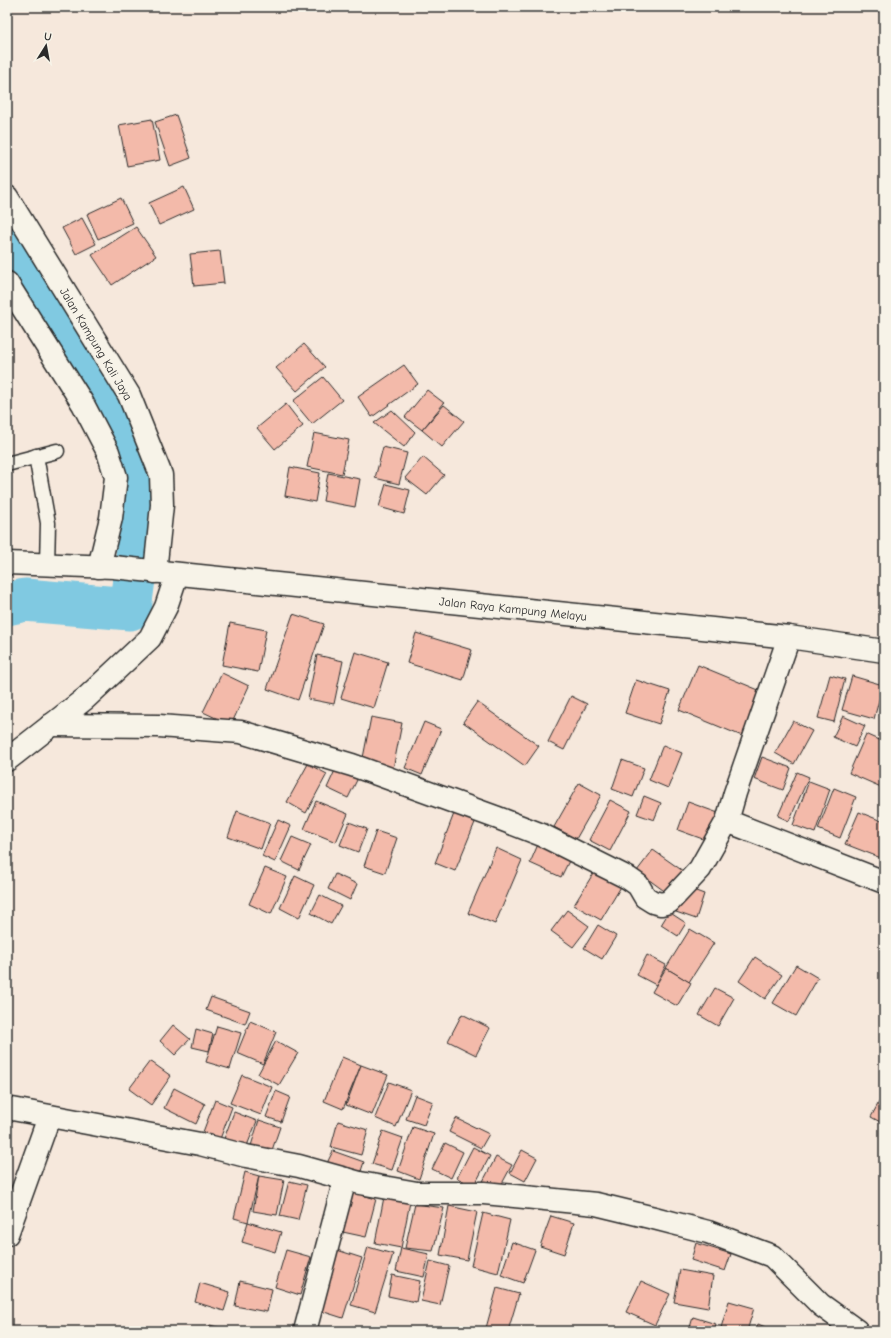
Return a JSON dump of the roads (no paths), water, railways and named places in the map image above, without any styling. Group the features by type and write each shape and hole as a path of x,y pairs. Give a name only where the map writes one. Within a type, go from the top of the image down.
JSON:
{"street":[{"name":"Jalan Kampung Kali Jaya","path":"7,197 128,395 161,475 162,505 149,572"},
{"path":"7,283 83,404 108,452 116,477 106,567"},
{"name":"Jalan Raya Kampung Melayu","path":"7,563 106,567 177,574 789,637 884,651"},
{"path":"7,760 86,698 150,638 166,606 177,574"},
{"path":"51,725 160,726 241,732 352,765 542,835 628,878 638,885 646,897 653,902 661,904 669,902 700,869 727,821 735,793 789,637"},
{"path":"727,821 884,882"},
{"path":"7,1108 200,1144 246,1156 299,1166 360,1183 417,1192 484,1193 596,1204 708,1232 772,1256 821,1305 857,1331"},
{"path":"7,1234 49,1116"},
{"path":"305,1331 345,1179"}],"lane":[{"path":"7,464 57,451"},
{"path":"36,456 48,523 47,565"}],"waterway":[{"path":"7,237 113,395 144,505 130,609 25,600 7,604"}]}
